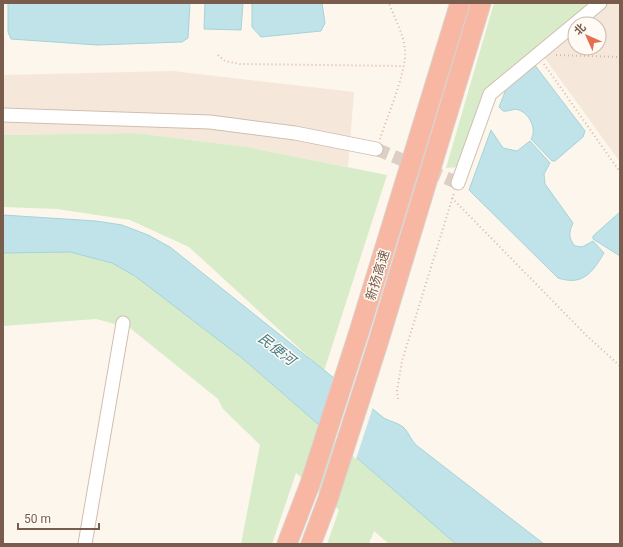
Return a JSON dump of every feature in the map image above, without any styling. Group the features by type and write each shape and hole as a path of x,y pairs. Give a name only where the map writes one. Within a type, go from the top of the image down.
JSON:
{"highway":[{"name":"新扬高速","path":"288,544 310,484 359,332 460,3"},
{"name":"新扬高速","path":"311,544 328,500 378,344 481,3"}],"street":[{"path":"458,183 490,94 600,3"},
{"path":"3,116 210,122 295,133 376,149"},
{"path":"85,544 123,323"}],"path":[{"path":"376,149 403,66 405,49 389,3"},
{"path":"537,54 620,57"},
{"path":"537,54 620,172"},
{"path":"218,55 225,61 240,64 403,66"},
{"path":"398,399 397,391 402,362 452,198 458,183"},
{"path":"452,198 587,336 620,366"}],"shaded area":[{"path":"611,3 620,3 620,162 544,57 567,38 567,56 607,56 607,16 595,16"},
{"path":"173,71 354,92 348,167 247,147 136,133 3,135 3,75"}],"green space":[{"path":"494,3 611,3 595,16 567,16 567,29 535,48 486,89 459,167 446,168"},
{"path":"136,133 247,147 387,175 324,371 189,247 130,220 57,209 3,207 3,135"},
{"path":"70,252 113,263 135,276 242,358 456,544 389,544 374,531 369,544 327,544 339,510 296,473 272,544 241,544 260,445 223,409 218,399 130,328 96,319 3,326 3,253"}],"water":[{"path":"8,3 190,3 188,38 182,42 97,45 11,39 8,32"},
{"path":"205,3 243,3 241,30 204,29"},
{"path":"252,3 322,3 325,23 321,31 261,37 252,27"},
{"path":"534,64 585,131 583,137 555,161 552,161 531,139 533,135 533,127 523,112 519,110 503,111 499,107 507,87"},
{"path":"491,130 503,148 517,151 530,141 550,163 544,174 545,184 573,223 570,235 571,240 575,246 582,247 593,241 604,253 591,272 586,276 574,280 558,278 469,190"},
{"path":"620,212 620,256 593,239 593,236"},
{"name":"民便河","path":"3,215 96,221 122,225 148,235 170,247 384,418 403,427 416,445 544,544 456,544 242,358 135,276 112,263 70,252 3,253"}],"pier":[{"path":"335,377 373,407 356,459 319,427"}],"tunnel":[{"path":"376,149 458,183"}]}
